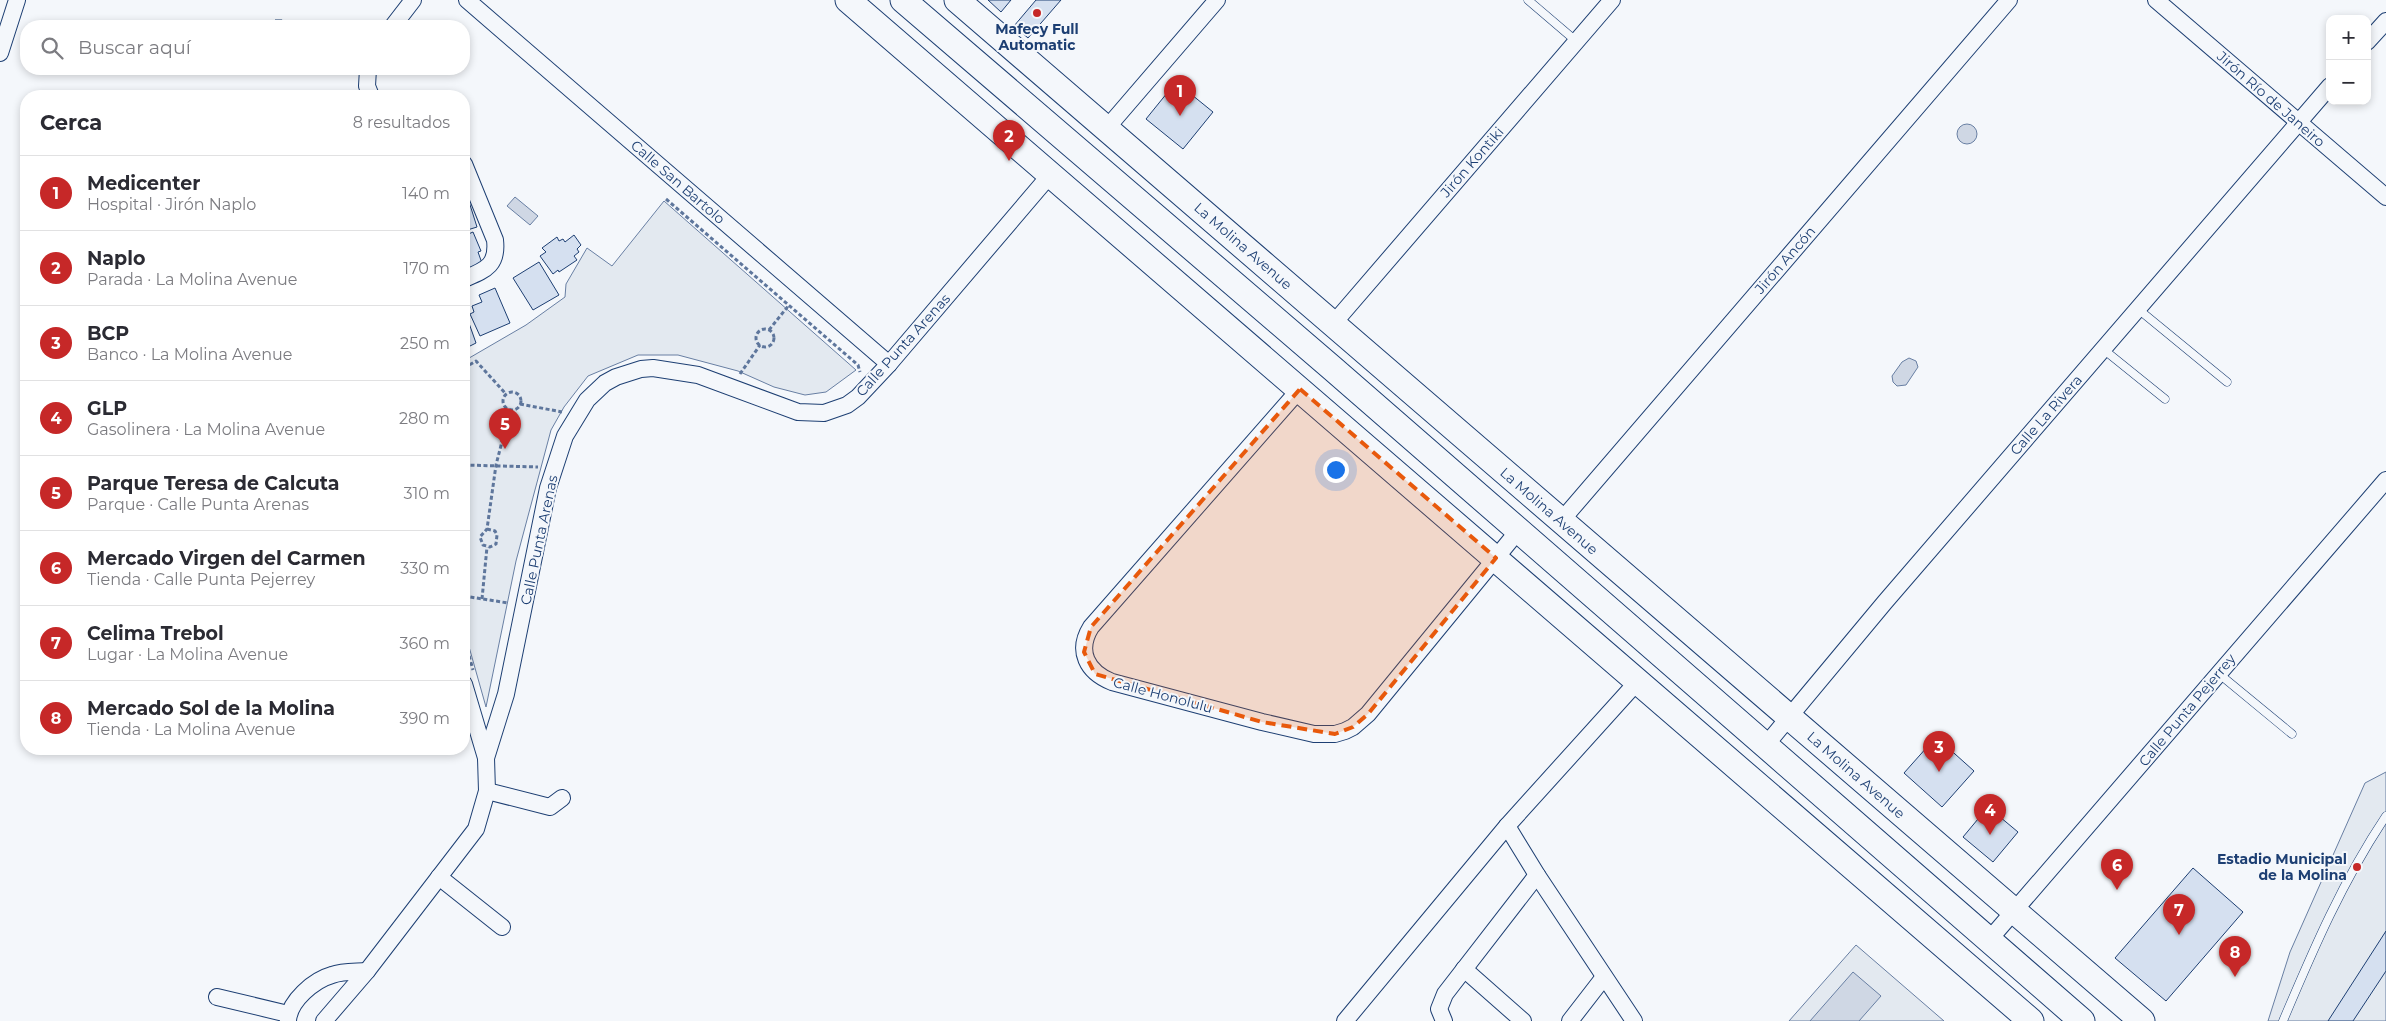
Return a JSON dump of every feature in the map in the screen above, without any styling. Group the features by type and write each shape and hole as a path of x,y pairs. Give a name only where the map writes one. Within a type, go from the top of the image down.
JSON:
{"main road":[{"path":"848,0 2032,1021"},
{"path":"902,0 1518,531 2082,1021"},
{"name":"La Molina Avenue","path":"957,0 2142,1021"},
{"path":"1835,852 1874,840"}],"street":[{"path":"0,53 17,0"},
{"path":"398,20 413,0"},
{"name":"Calle San Bartolo","path":"466,0 889,364"},
{"path":"1106,129 1217,0"},
{"name":"Jirón Kontiki","path":"1333,324 1612,0"},
{"name":"Jirón Ancón","path":"1560,521 2009,0"},
{"name":"Jirón Río de Janeiro","path":"2156,0 2386,197"},
{"path":"2371,37 2386,20"},
{"path":"368,75 369,90"},
{"name":"Calle La Rivera","path":"1765,746 2326,91"},
{"name":"Calle Punta Arenas","path":"486,758 506,694 529,589 542,514 555,464 572,423 595,391 616,377 628,372 640,369 665,369 698,374 798,412 824,413 836,410 858,398 889,364 1050,175"},
{"path":"470,179 495,240 496,251 493,260 485,270 470,276"},
{"name":"Calle Honolulu","path":"1300,389 1091,627 1086,634 1084,652 1090,668 1095,674 1112,682 1262,722 1314,734 1335,734 1353,727 1361,721 1456,609 1518,531"},
{"name":"Calle Punta Pejerrey","path":"1989,940 2015,913 2218,673 2386,480"},
{"path":"1346,1021 1507,826 1638,681"},
{"name":"Calle Punta Arenas","path":"324,1021 368,971 476,829 487,791 486,758 470,683"},
{"path":"487,791 550,807 562,798"},
{"path":"1507,826 1537,875 1634,1021"},
{"path":"1437,1017 1445,994 1537,875"},
{"path":"439,877 502,927"},
{"path":"1464,969 1523,1021"},
{"path":"217,997 288,1018 293,1005 318,981 333,974 368,971"},
{"path":"1570,1021 1604,977"}],"lane":[{"path":"1528,0 1576,42"},
{"path":"2138,308 2227,382"},
{"path":"2103,349 2165,399"},
{"path":"2218,673 2292,734"},
{"path":"2283,1021 2332,909 2365,848 2386,816"}],"path":[{"path":"666,199 858,365 860,372 853,378"},
{"path":"768,330 774,338 772,343 765,347 760,345 756,339 758,333 762,330 768,330 789,305"},
{"path":"740,374 760,345"},
{"path":"470,364 476,361 506,394"},
{"path":"730,372 749,378"},
{"path":"506,394 510,392 518,394 521,398 520,404 516,409 510,410"},
{"path":"506,394 503,403 510,410"},
{"path":"520,404 564,412 561,418"},
{"path":"487,547 481,543 480,537 487,529 496,465 510,410"},
{"path":"470,465 543,467"},
{"path":"487,529 495,531 498,538 496,544 487,547"},
{"path":"482,599 487,547"},
{"path":"470,597 511,603 509,613"}],"highlighted area":[{"path":"1300,389 1496,558 1368,714 1353,727 1335,734 1262,722 1095,674 1084,652 1091,627"}],"shaded area":[{"path":"1967,124 1974,127 1977,134 1974,141 1967,144 1960,141 1957,134 1960,127"},
{"path":"515,197 538,216 530,225 507,206"},
{"path":"664,201 856,370 826,392 805,395 774,387 738,371 678,355 638,355 588,376 564,407 551,430 516,561 486,707 470,650 470,358 526,325 565,297 566,284 587,248 612,266"},
{"path":"1909,358 1916,361 1918,367 1906,385 1897,386 1893,382 1892,376 1902,362"},
{"name":"Estadio Municipal de la Molina","path":"2386,772 2386,1021 2268,1021 2290,952 2365,783"},
{"path":"1856,945 1944,1021 1789,1021"},
{"path":"1853,972 1881,996 1859,1021 1810,1021"}],"building":[{"name":"Mafecy Full Automatic","path":"988,0 1011,0 1001,12"},
{"name":"Mafecy Full Automatic","path":"1036,0 1061,0 1028,38 1014,26"},
{"path":"1176,82 1213,112 1183,149 1146,119"},
{"path":"470,205 477,227 470,229"},
{"path":"473,232 481,251 478,252 483,266 470,271 470,233"},
{"path":"574,235 581,245 577,249 579,252 574,256 577,260 553,274 540,256 546,252 542,248 557,237 559,241 563,239 565,242"},
{"path":"539,262 559,295 533,310 513,278"},
{"path":"495,288 510,323 480,336 470,314 474,312 472,306 482,302 479,295"},
{"path":"470,326 476,343 470,346"},
{"path":"1936,737 1974,771 1942,807 1904,773"},
{"path":"1988,807 2018,832 1993,862 1963,837"},
{"path":"2193,868 2243,912 2166,1001 2115,958"},
{"path":"2386,931 2386,971 2353,1021 2328,1021"}],"place":[{"name":"Mafecy Full Automatic","path":"1037,13"},
{"name":"Medicenter","path":"1180,116"},
{"name":"Naplo","path":"1009,161"},
{"name":"Parque Teresa de Calcuta","path":"505,449"},
{"name":"BCP","path":"1939,772"},
{"name":"GLP","path":"1990,835"},
{"name":"Estadio Municipal de la Molina","path":"2357,867"},
{"name":"Mercado Virgen del Carmen","path":"2117,890"},
{"name":"Celima Trebol","path":"2179,935"},
{"name":"Mercado Sol de la Molina","path":"2235,977"}]}
